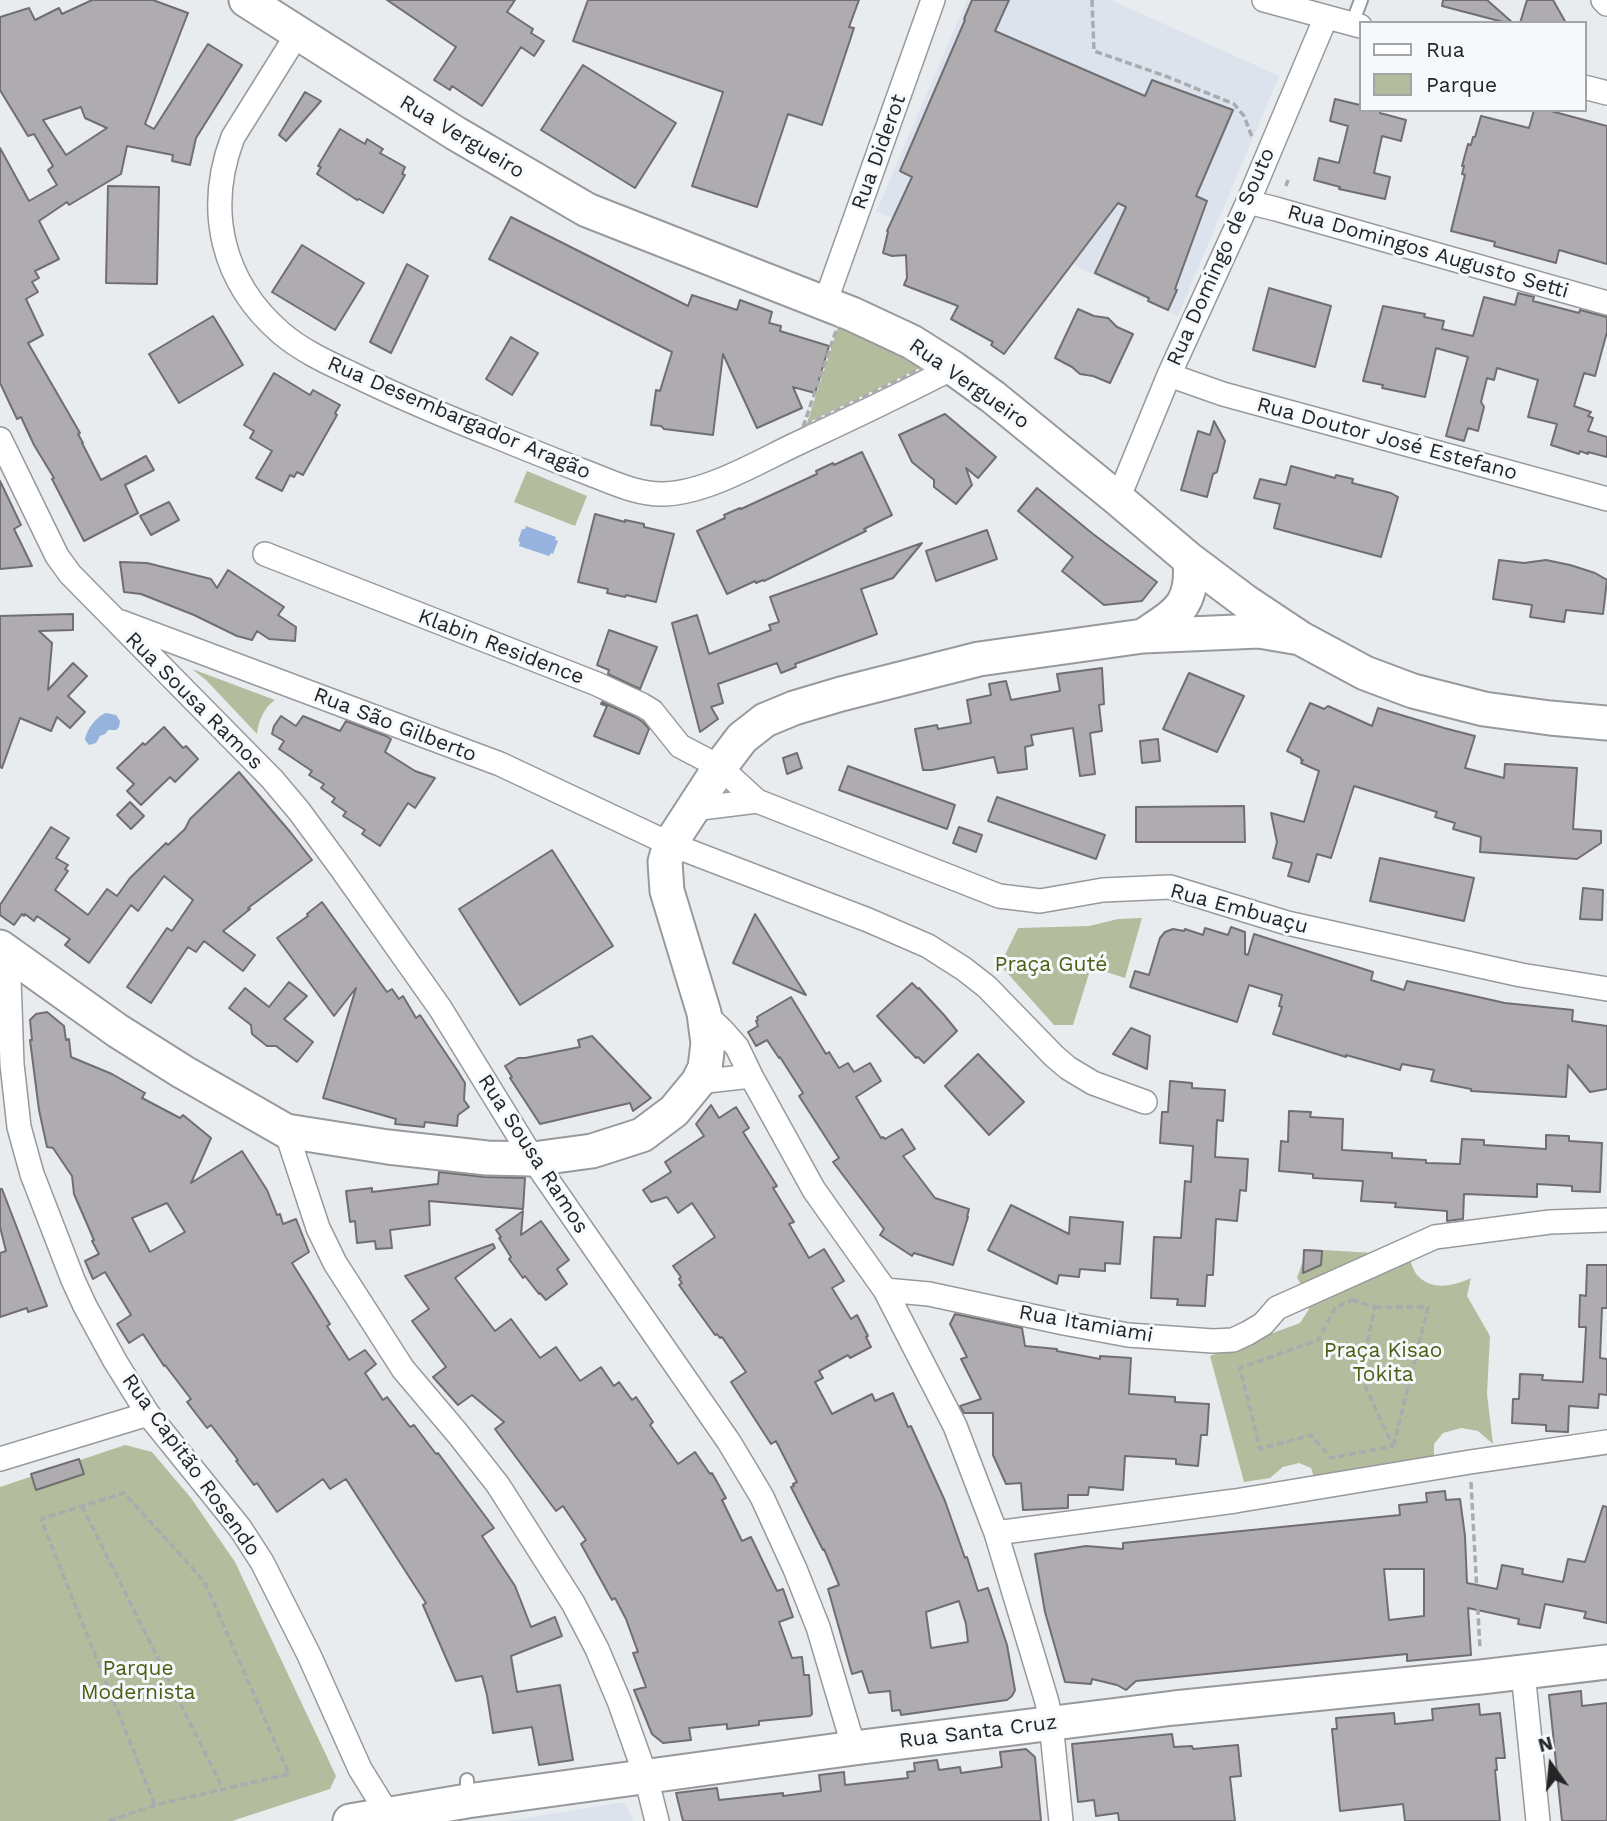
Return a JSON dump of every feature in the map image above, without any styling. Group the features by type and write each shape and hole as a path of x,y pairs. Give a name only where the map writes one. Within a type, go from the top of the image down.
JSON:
{"street":[{"name":"Rua Vergueiro","path":"246,0 454,133 587,210 831,314 892,332 912,342 993,397 1190,561 1246,602 1300,638 1365,673 1413,691 1484,709 1607,723"},
{"name":"Rua Diderot","path":"831,314 933,0"},
{"path":"1264,0 1356,25"},
{"path":"1603,0 1607,4"},
{"name":"Rua Domingo de Souto","path":"1118,499 1169,375 1248,202 1326,17"},
{"name":"Rua Desembargador Aragão","path":"298,33 233,138 220,191 220,226 231,266 254,306 282,334 318,358 409,401 542,456 645,494 684,492 726,478 953,368"},
{"path":"1586,88 1607,93"},
{"name":"Rua Domingos Augusto Setti","path":"1248,202 1607,303"},
{"name":"Rua Doutor José Estefano","path":"1169,375 1223,394 1607,499"},
{"name":"Rua Sousa Ramos","path":"0,439 57,556 70,574 272,779 299,811 440,1008 533,1158 729,1441 762,1497 795,1569 818,1627 854,1748"},
{"name":"Klabin Residence","path":"265,554 597,684 652,711 680,746 720,766"},
{"path":"1143,636 1184,604 1191,576 1190,561"},
{"name":"Rua São Gilberto","path":"114,620 500,764 670,844 868,920 928,946 987,987 1068,1068 1093,1083 1145,1102"},
{"path":"4,949 118,1031 286,1131 388,1147 487,1158 533,1158 592,1151 642,1135 674,1111 698,1082 705,1068 708,1033 667,891 665,862 670,844 720,766 742,738 765,720 841,694 979,659 1143,636 1259,631 1300,638"},
{"name":"Rua Embuaçu","path":"720,766 757,801 999,896 1040,901 1103,890 1170,887 1287,923 1521,975 1607,989"},
{"name":"Rua Embuaçu","path":"693,809 757,801"},
{"name":"Rua Capitão Rosendo","path":"4,949 19,1127 32,1174 73,1280 115,1361 148,1414 240,1528 262,1562 309,1655 360,1769 367,1818"},
{"path":"704,1013 737,1046 814,1190 885,1290 955,1426 996,1533 1051,1723 1061,1821"},
{"path":"698,1082 751,1076"},
{"path":"286,1131 318,1228 335,1264 403,1369 498,1485 573,1603 597,1649 619,1701 646,1777 657,1821"},
{"name":"Rua Itamiami","path":"885,1290 929,1294 1064,1324 1128,1335 1233,1340 1263,1324 1277,1308 1435,1237 1550,1222 1607,1220"},
{"path":"0,1459 148,1414"},
{"path":"996,1533 1247,1499 1607,1442"},
{"name":"Rua Santa Cruz","path":"367,1818 457,1795 646,1777 1174,1707 1607,1662"},
{"path":"1523,1672 1538,1821"}],"lane":[{"path":"1356,25 1361,0"}],"path":[{"path":"1093,0 1094,51 1234,104 1244,116 1255,145"},
{"path":"831,314 924,367 803,427 831,314"},
{"path":"1352,1300 1376,1307 1428,1307 1394,1446 1331,1458 1311,1435 1260,1449 1240,1368 1318,1340 1335,1308 1352,1300"},
{"path":"1376,1307 1360,1375 1394,1446"},
{"path":"1470,1462 1481,1677"},
{"path":"109,1821 155,1805 289,1774 204,1581 124,1493 41,1519 155,1805"},
{"path":"82,1506 223,1789"}],"shaded area":[{"path":"967,0 1111,0 1279,76 1178,316 988,223 977,247 876,212"},
{"path":"618,1803 627,1806 633,1821 507,1821"}],"green space":[{"path":"838,327 873,340 922,367 807,423"},
{"path":"527,471 587,496 575,526 514,502"},
{"path":"192,669 275,700 262,715 257,734 206,680"},
{"name":"Praça Guté","path":"1142,918 1125,978 1091,967 1073,1025 1054,1025 1000,965 1018,928 1089,926 1118,919"},
{"name":"Praça Kisao Tokita","path":"1307,1249 1408,1255 1418,1276 1430,1284 1451,1285 1471,1278 1467,1296 1490,1336 1487,1394 1493,1444 1478,1431 1461,1428 1443,1433 1434,1444 1434,1464 1443,1479 1320,1496 1311,1468 1299,1463 1283,1467 1270,1478 1244,1482 1210,1356 1300,1323 1309,1309 1307,1293 1297,1278"},
{"name":"Parque Modernista","path":"125,1445 152,1452 191,1498 235,1562 336,1776 330,1789 232,1821 0,1821 0,1487"}],"water":[{"path":"526,526 556,537 555,540 558,541 553,554 549,556 519,546 522,529"},
{"path":"106,713 116,715 120,721 119,727 116,730 108,730 96,743 89,745 85,740 87,732 96,720"}],"building":[{"path":"92,0 153,0 188,13 145,124 154,129 208,44 242,65 196,138 190,165 172,161 173,155 127,146 121,174 69,205 67,202 39,221 59,259 35,271 39,278 32,282 38,292 26,299 43,335 28,343 80,433 78,434 82,443 101,480 146,456 154,470 125,485 138,513 84,541 52,479 54,478 21,417 17,419 0,383 0,148 29,201 57,185 48,170 53,166 34,134 28,136 0,90 0,17 29,8 35,20 59,8 62,14","holes":["81,107 85,118 107,128 66,155 43,120"]},
{"path":"387,0 515,0 507,12 533,29 531,33 544,41 534,56 521,47 482,106 452,86 450,90 434,80 456,47"},
{"path":"588,0 859,0 849,27 854,28 822,125 788,114 757,207 692,186 723,92 573,41"},
{"path":"972,0 1009,0 995,31 1145,96 1152,80 1233,110 1196,196 1207,201 1168,310 1148,301 1149,298 1095,273 1126,207 1118,203 1004,354 991,345 993,342 951,319 958,306 904,285 907,278 906,255 892,256 883,253 887,231 912,177 900,171"},
{"path":"1443,0 1487,0 1511,21 1499,21 1442,6"},
{"path":"1527,0 1553,0 1565,21 1521,21"},
{"path":"583,65 676,123 635,188 541,130"},
{"path":"305,92 321,101 286,141 279,135"},
{"path":"1335,99 1358,105 1358,112 1380,112 1406,120 1401,141 1382,136 1374,173 1390,177 1385,199 1339,189 1340,187 1314,180 1319,158 1339,163 1348,126 1330,121"},
{"path":"1533,112 1554,112 1607,126 1607,264 1559,250 1556,263 1494,246 1495,242 1451,231 1465,175 1462,174 1462,166 1468,144 1471,145 1475,137 1481,116 1529,128"},
{"path":"340,129 365,144 367,139 383,149 380,153 405,167 402,174 405,175 383,213 317,174 321,167 318,166"},
{"path":"108,186 159,187 157,284 106,283"},
{"path":"511,217 688,306 692,295 737,310 740,300 772,312 769,323 781,326 780,331 829,346 815,393 793,387 802,408 757,428 723,354 713,435 651,425 656,390 660,391 672,352 489,259"},
{"path":"302,245 364,283 335,330 272,292"},
{"path":"407,264 428,276 391,353 370,342"},
{"path":"1269,288 1331,306 1315,367 1253,350"},
{"path":"1518,293 1534,297 1533,301 1607,317 1607,332 1595,376 1584,373 1574,406 1591,412 1588,416 1593,418 1588,431 1607,437 1607,457 1580,451 1579,454 1551,445 1557,424 1528,417 1538,380 1497,368 1494,380 1487,378 1478,431 1468,428 1464,441 1446,436 1468,357 1436,348 1425,397 1363,381 1383,306 1425,314 1424,317 1444,321 1442,329 1473,336 1484,297 1515,305"},
{"path":"1078,309 1094,316 1108,318 1117,327 1133,334 1110,383 1080,374 1055,358"},
{"path":"213,316 243,365 179,403 149,354"},
{"path":"511,337 538,353 512,395 486,379"},
{"path":"274,373 310,395 313,390 340,405 303,475 297,472 294,477 290,475 282,491 256,478 272,451 250,438 254,431 244,425"},
{"path":"945,414 996,457 978,478 966,468 972,485 956,504 934,487 934,480 912,462 899,435"},
{"path":"1214,421 1225,441 1207,497 1181,490 1198,431 1210,435"},
{"path":"862,452 892,515 864,529 866,531 764,581 755,581 727,594 697,531 725,518 724,515"},
{"path":"1291,466 1335,478 1336,475 1353,479 1352,483 1398,497 1381,557 1274,528 1280,504 1254,498 1260,479 1286,485"},
{"path":"0,481 21,525 14,529 32,566 0,569"},
{"path":"1037,488 1157,582 1142,601 1104,605 1062,571 1073,557 1018,511"},
{"path":"169,502 179,520 151,535 140,516"},
{"path":"595,514 644,524 644,527 674,534 656,602 607,593 608,589 578,582"},
{"path":"987,530 997,559 936,581 926,551"},
{"path":"922,543 893,578 861,589 877,634 795,664 796,667 781,673 777,663 718,684 723,703 711,707 718,719 700,732 672,623 697,615 709,654 771,630 769,625 779,622 770,597"},
{"path":"1499,560 1524,563 1546,560 1595,573 1607,580 1603,614 1566,610 1564,622 1530,617 1532,605 1493,599"},
{"path":"120,562 147,563 211,579 217,588 228,570 284,607 278,615 296,627 295,641 269,639 257,631 252,640 237,636 141,594 124,592"},
{"path":"73,614 73,630 39,631 52,643 48,690 73,663 87,676 68,696 85,712 70,728 57,717 51,731 20,718 2,768 0,616"},
{"path":"609,630 657,647 640,689 608,674 609,670 597,665"},
{"path":"1102,668 1104,704 1099,705 1102,731 1090,733 1095,774 1080,776 1073,728 1031,735 1033,745 1025,747 1027,769 998,773 994,757 923,770 915,729 937,725 938,729 971,723 967,700 991,695 989,684 1006,681 1011,700 1060,691 1057,674"},
{"path":"1189,673 1244,696 1217,752 1163,729"},
{"path":"602,702 635,717 649,729 639,754 594,736 607,706 601,704"},
{"path":"1310,703 1324,709 1328,706 1372,726 1378,708 1475,736 1465,768 1504,778 1505,764 1577,768 1573,829 1601,831 1601,843 1577,859 1480,852 1481,837 1453,829 1455,823 1435,817 1437,812 1354,786 1331,858 1317,854 1309,882 1288,876 1292,863 1273,858 1277,842 1271,813 1304,822 1319,771 1301,763 1301,758 1287,751"},
{"path":"281,716 296,726 303,716 340,731 346,721 386,736 391,739 385,752 415,771 435,778 415,808 408,803 380,846 362,834 365,830 343,816 346,812 332,802 335,798 321,788 324,784 309,775 312,771 279,749 284,741 272,734"},
{"path":"164,727 183,748 186,746 198,759 175,782 170,777 141,805 127,791 134,784 117,768"},
{"path":"1158,739 1160,761 1142,763 1140,741"},
{"path":"797,753 802,768 787,774 783,758"},
{"path":"848,766 955,805 947,829 839,790"},
{"path":"239,772 312,860 248,908 250,909 223,931 255,955 243,971 204,941 196,952 188,947 151,1003 127,987 167,928 172,931 193,900 164,876 138,911 131,905 89,963 65,945 70,939 37,916 34,921 22,914 14,925 0,915 0,905 51,827 69,838 56,858 68,865 65,869 68,871 55,890 88,915 107,889 117,896 130,878 166,843 168,845 185,829 190,819"},
{"path":"997,797 1105,835 1096,859 988,821"},
{"path":"130,802 144,816 131,829 117,815"},
{"path":"1244,806 1245,842 1136,842 1136,807"},
{"path":"959,827 982,835 976,852 953,843"},
{"path":"552,850 613,946 520,1005 459,909"},
{"path":"1380,858 1474,878 1464,921 1370,901"},
{"path":"1583,888 1603,890 1602,920 1580,919"},
{"path":"322,902 387,992 392,989 399,999 403,996 416,1018 420,1015 465,1083 464,1100 469,1107 458,1115 457,1126 425,1122 424,1127 395,1124 396,1119 323,1098 356,988 334,1016 277,938 308,916 307,914"},
{"path":"755,914 806,995 733,963"},
{"path":"1231,927 1245,932 1245,954 1248,955 1254,934 1373,972 1371,980 1404,990 1407,981 1505,1003 1573,1010 1572,1021 1607,1026 1607,1089 1590,1092 1568,1065 1566,1097 1471,1091 1431,1081 1434,1070 1402,1064 1400,1070 1346,1057 1273,1034 1282,1007 1279,1006 1282,995 1249,985 1237,1022 1130,987 1135,971 1149,975 1160,938 1165,932 1185,929 1203,935 1205,928 1228,935"},
{"path":"289,982 307,996 284,1019 313,1042 297,1062 276,1046 267,1046 252,1034 251,1025 229,1008 245,988 269,1007"},
{"path":"912,983 957,1031 924,1063 916,1058 877,1016"},
{"path":"791,997 826,1054 829,1052 839,1068 848,1063 854,1072 870,1063 881,1081 856,1097 881,1138 885,1139 902,1129 915,1149 903,1156 935,1198 969,1209 953,1265 914,1253 912,1256 880,1235 884,1229 833,1162 839,1158 799,1096 803,1093 780,1057 767,1040 756,1046 748,1032 758,1026 757,1017"},
{"path":"47,1012 64,1026 71,1057 112,1074 145,1093 142,1098 180,1118 183,1115 211,1138 191,1183 242,1151 267,1190 283,1224 296,1219 309,1252 292,1263 349,1360 365,1350 376,1364 365,1373 383,1400 387,1397 410,1427 414,1425 494,1528 482,1536 515,1586 531,1627 555,1617 562,1636 511,1656 517,1692 560,1685 573,1760 539,1765 532,1727 493,1733 482,1676 456,1681 423,1605 426,1603 346,1479 330,1489 323,1479 277,1512 211,1425 207,1428 187,1402 191,1399 164,1366 143,1334 129,1343 117,1324 131,1315 105,1272 93,1279 85,1261 99,1254 74,1194 72,1176 53,1148 47,1147 30,1040 30,1020 36,1014","holes":["167,1203 185,1232 150,1252 132,1218"]},
{"path":"1131,1028 1150,1036 1147,1069 1113,1054"},
{"path":"592,1036 651,1098 633,1111 630,1103 540,1124 505,1066 518,1058 580,1047 578,1040"},
{"path":"978,1054 1024,1102 989,1135 945,1086"},
{"path":"1170,1081 1192,1083 1192,1088 1225,1090 1223,1121 1217,1120 1215,1157 1248,1159 1246,1191 1240,1190 1237,1221 1216,1219 1213,1275 1207,1275 1205,1306 1177,1305 1178,1299 1151,1298 1154,1237 1181,1238 1185,1181 1191,1182 1193,1146 1160,1143 1162,1112 1168,1112"},
{"path":"711,1105 719,1118 736,1107 749,1128 743,1132 777,1186 773,1188 794,1222 789,1224 809,1258 824,1249 844,1281 832,1288 851,1319 857,1315 871,1347 850,1358 848,1355 819,1371 823,1378 815,1382 832,1414 872,1394 875,1401 893,1393 945,1501 978,1591 988,1588 1007,1645 1015,1690 1007,1700 901,1715 900,1710 892,1711 890,1691 869,1693 862,1671 852,1674 828,1589 839,1585 824,1549 791,1487 797,1482 776,1441 771,1444 731,1382 746,1372 722,1337 715,1335 679,1285 682,1283 679,1279 681,1277 673,1266 715,1237 692,1203 678,1213 667,1197 651,1202 643,1190 671,1172 665,1162 704,1136 696,1124","holes":["959,1601 968,1642 931,1648 926,1612"]},
{"path":"1289,1111 1311,1112 1310,1117 1343,1119 1342,1150 1392,1153 1392,1158 1426,1160 1426,1163 1460,1164 1462,1139 1484,1140 1484,1145 1546,1149 1546,1135 1569,1136 1569,1141 1602,1143 1600,1192 1572,1191 1572,1186 1537,1184 1537,1197 1464,1194 1463,1219 1447,1221 1447,1211 1361,1201 1363,1181 1313,1178 1313,1174 1279,1171 1281,1141 1288,1142"},
{"path":"439,1172 525,1178 523,1209 429,1201 430,1225 390,1230 392,1248 376,1249 375,1241 357,1243 355,1221 350,1222 346,1191 372,1188 372,1192 438,1184"},
{"path":"0,1189 47,1306 28,1312 27,1308 0,1317 0,1253 6,1251 0,1227"},
{"path":"1011,1205 1069,1234 1070,1217 1123,1222 1120,1264 1105,1263 1105,1271 1080,1269 1079,1277 1059,1275 1057,1284 988,1250"},
{"path":"523,1211 521,1235 541,1221 569,1260 557,1269 567,1284 546,1300 525,1276 523,1278 509,1259 511,1257 496,1230"},
{"path":"493,1244 495,1248 455,1278 495,1331 511,1319 540,1358 556,1347 580,1381 601,1367 614,1386 619,1382 632,1400 636,1397 653,1422 650,1425 678,1464 695,1452 710,1474 712,1473 726,1498 722,1500 742,1541 751,1537 777,1591 783,1589 793,1617 779,1622 792,1658 802,1657 804,1675 809,1675 810,1716 759,1721 759,1725 727,1729 727,1724 689,1728 691,1740 663,1743 652,1734 634,1690 646,1687 633,1653 638,1652 615,1598 612,1600 581,1544 586,1540 563,1506 556,1511 495,1429 504,1422 472,1395 458,1405 433,1377 446,1367 412,1321 429,1309 405,1276"},
{"path":"1304,1250 1322,1251 1321,1265 1303,1273"},
{"path":"1587,1265 1607,1265 1607,1308 1602,1308 1600,1358 1607,1359 1607,1395 1599,1394 1598,1408 1569,1406 1568,1432 1546,1431 1546,1425 1512,1423 1513,1399 1519,1399 1520,1374 1543,1375 1542,1380 1583,1382 1586,1327 1579,1327 1580,1295 1586,1296"},
{"path":"955,1314 1022,1328 1025,1346 1057,1349 1100,1359 1100,1356 1131,1358 1129,1394 1175,1397 1175,1402 1209,1404 1207,1435 1201,1435 1198,1466 1176,1464 1176,1459 1125,1456 1123,1490 1089,1487 1088,1495 1068,1495 1068,1508 1023,1510 1021,1483 1006,1484 993,1455 993,1413 964,1413 960,1406 981,1399 961,1359 967,1357 950,1324"},
{"path":"79,1459 84,1474 36,1490 31,1474"},
{"path":"1445,1491 1446,1500 1460,1499 1467,1583 1497,1589 1502,1565 1523,1569 1522,1574 1563,1582 1568,1559 1585,1562 1603,1506 1607,1507 1607,1623 1584,1618 1586,1612 1545,1604 1540,1628 1518,1624 1519,1619 1468,1608 1471,1655 1407,1661 1407,1654 1136,1681 1126,1690 1092,1679 1091,1684 1065,1682 1045,1612 1035,1554 1086,1546 1123,1549 1123,1543 1400,1515 1399,1505 1427,1502 1426,1493","holes":["1384,1569 1424,1569 1424,1616 1389,1620"]},
{"path":"1581,1691 1582,1706 1607,1703 1607,1821 1562,1821 1549,1695"},
{"path":"1479,1704 1480,1715 1500,1713 1505,1758 1496,1758 1495,1770 1500,1821 1405,1821 1403,1804 1340,1811 1332,1729 1337,1729 1336,1718 1394,1713 1395,1724 1433,1720 1432,1709"},
{"path":"1172,1734 1174,1747 1192,1746 1193,1749 1238,1745 1241,1776 1230,1777 1235,1821 1119,1821 1118,1813 1096,1816 1094,1800 1078,1802 1072,1744"},
{"path":"1026,1749 1035,1757 1041,1821 683,1821 676,1793 717,1788 719,1800 783,1793 783,1796 821,1791 819,1775 844,1772 845,1785 908,1778 907,1772 915,1771 914,1763 937,1760 939,1770 960,1767 961,1773 1002,1767 1000,1752"}]}
